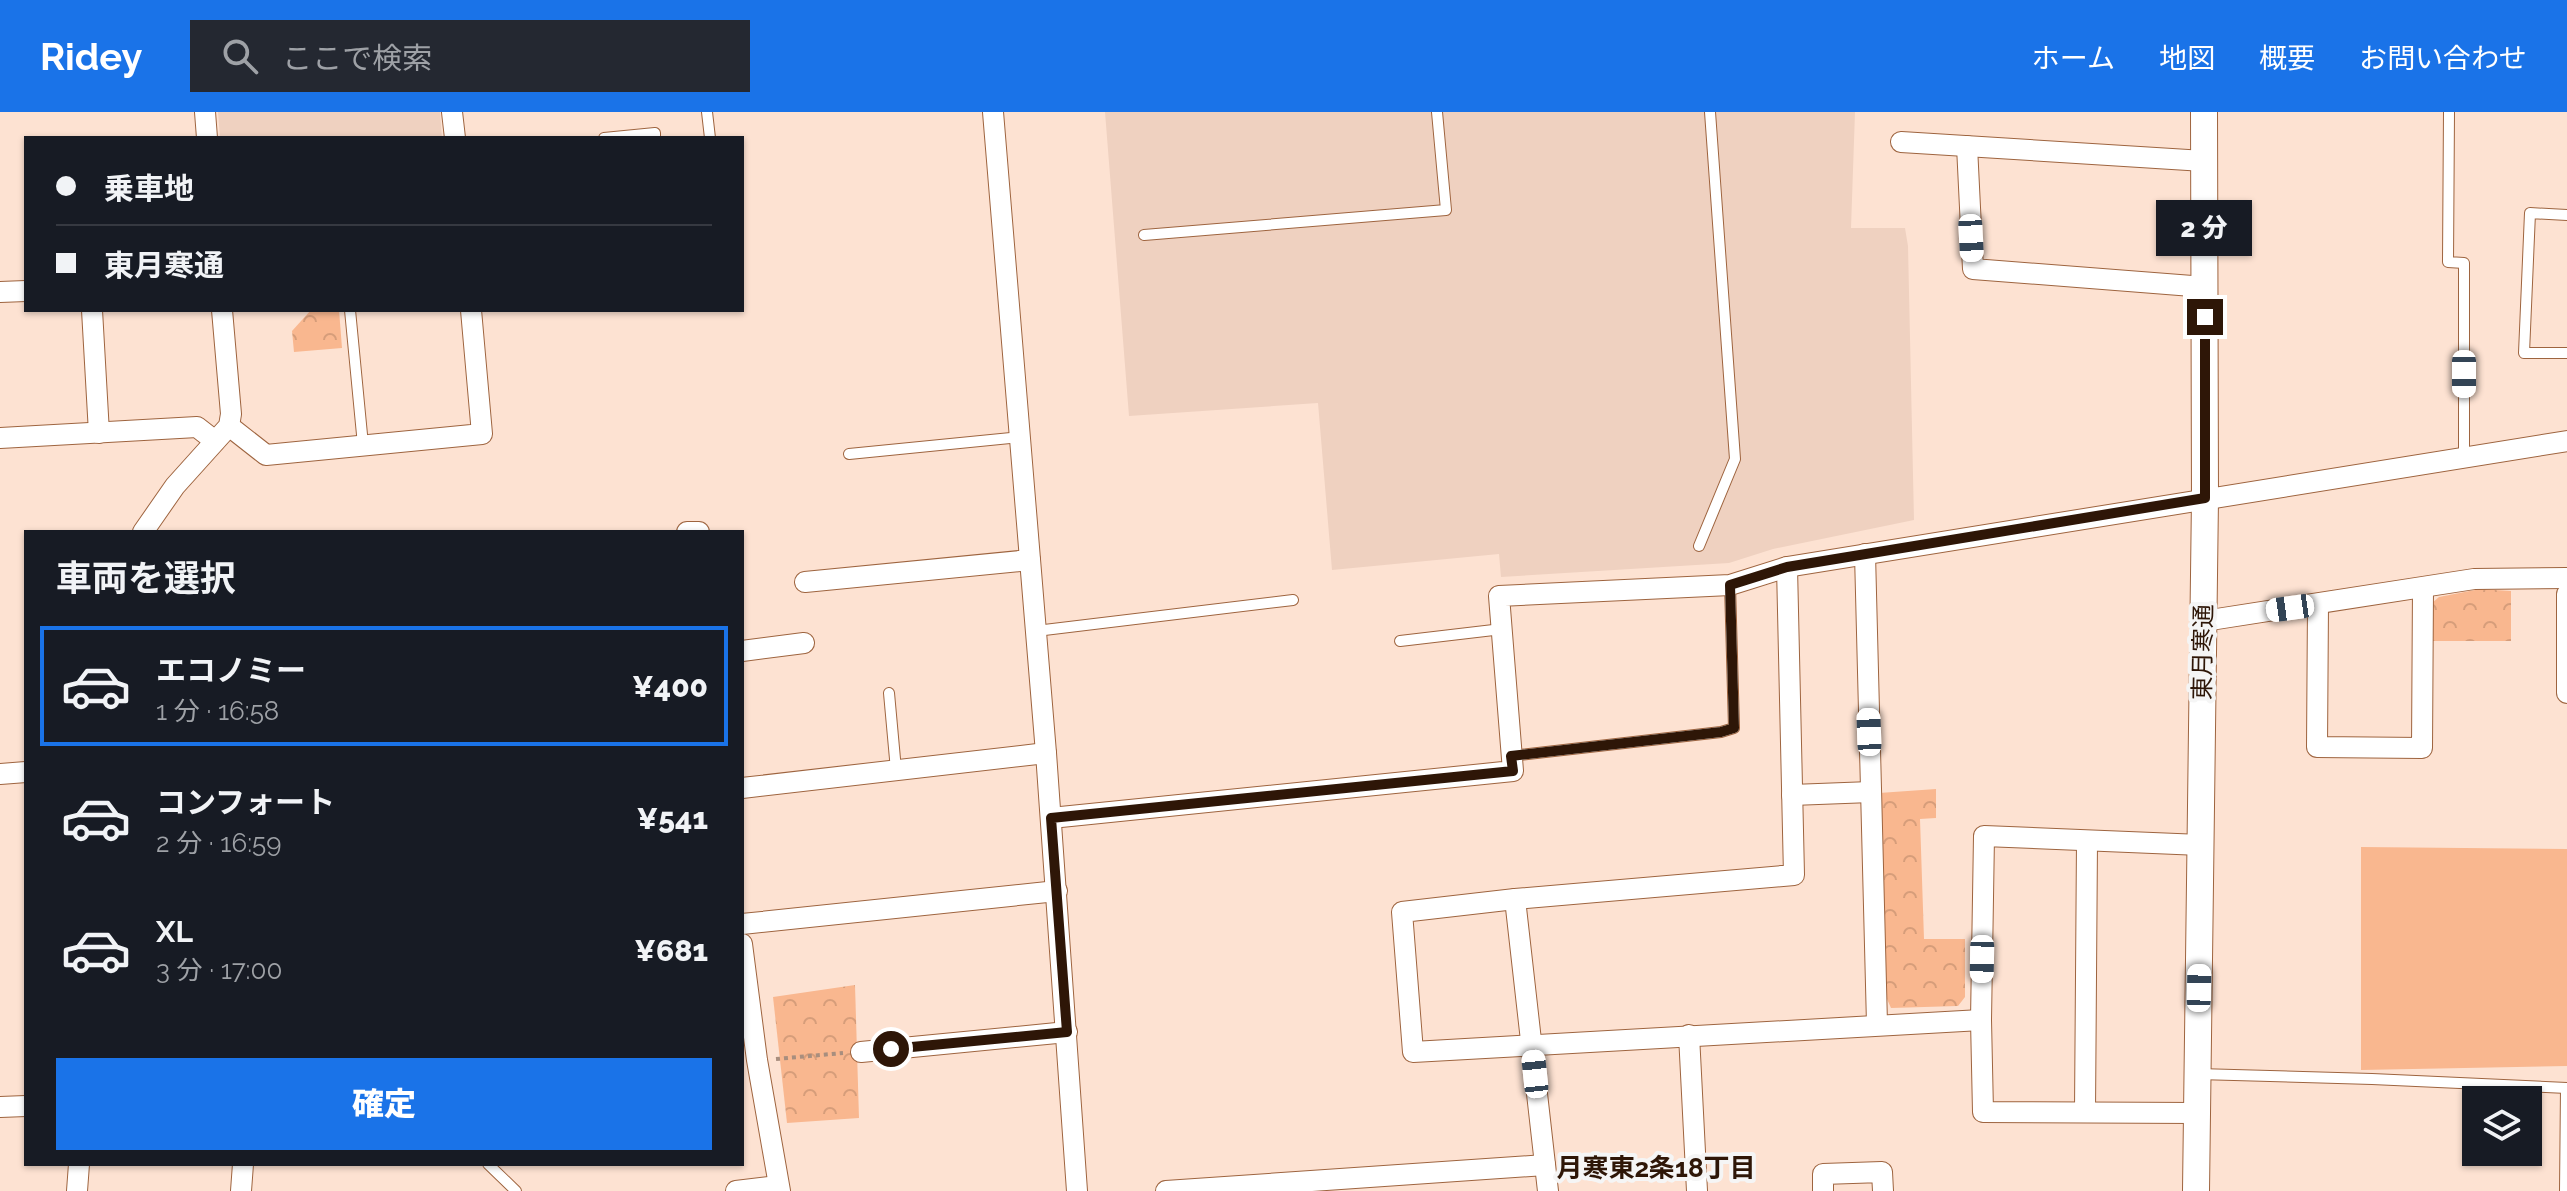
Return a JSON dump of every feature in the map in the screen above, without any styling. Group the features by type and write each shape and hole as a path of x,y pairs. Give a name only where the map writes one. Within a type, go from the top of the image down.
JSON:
{"street":[{"path":"205,112 207,136"},
{"path":"452,112 455,136"},
{"path":"993,112 1057,891 1077,1191"},
{"name":"東月寒通","path":"2196,1191 2205,498 2204,112"},
{"path":"1901,142 2204,161"},
{"path":"1967,146 1973,269 2205,287"},
{"path":"0,292 24,291"},
{"path":"92,312 99,433"},
{"path":"144,530 175,486 222,433 231,414 222,312"},
{"path":"0,438 197,427 222,433 266,455 482,434 471,312"},
{"path":"1051,818 1513,771 1499,596 1730,585 1787,567 2567,441"},
{"path":"1865,554 1877,1024"},
{"path":"805,582 1030,560"},
{"path":"1787,567 1794,875 1402,912 1413,1052 1981,1020"},
{"path":"2204,621 2474,579 2567,578"},
{"path":"2318,604 2317,747 2422,748 2423,588"},
{"path":"2567,594 2567,693"},
{"path":"744,651 804,643"},
{"path":"744,788 1046,753"},
{"path":"0,774 24,772"},
{"path":"1792,795 1871,792"},
{"path":"2196,1113 1983,1112 1984,836 2201,845"},
{"path":"2085,1112 2087,841"},
{"path":"744,924 1057,891"},
{"path":"1515,899 1548,1191"},
{"path":"736,1191 779,1188 749,1061 744,977"},
{"path":"861,1052 1067,1032"},
{"path":"1689,1035 1697,1191"},
{"path":"0,1107 24,1106"},
{"path":"1166,1191 1433,1181 1545,1165"},
{"path":"77,1191 79,1166"},
{"path":"241,1191 243,1166"},
{"path":"1823,1191 1823,1174 1882,1172 1883,1191"}],"lane":[{"path":"707,112 710,136"},
{"path":"1144,235 1446,210 1437,112"},
{"path":"1699,546 1735,459 1710,112"},
{"path":"2449,112 2448,262 2464,263 2464,457"},
{"path":"624,136 655,133 655,136"},
{"path":"2567,215 2530,213 2524,353 2567,353"},
{"path":"350,312 363,445"},
{"path":"849,454 1020,437"},
{"path":"1511,756 1734,728 1730,585"},
{"path":"1036,631 1293,600"},
{"path":"1400,641 1502,629"},
{"path":"889,693 896,770"},
{"path":"2198,1074 2566,1088 2565,1191"},
{"path":"490,1166 516,1191"}],"path":[{"path":"749,1061 861,1052"}],"shaded area":[{"path":"218,112 440,112 442,136 220,136"},
{"path":"1105,112 1855,112 1851,228 1905,228 1908,246 1914,520 1773,549 1729,563 1501,577 1499,554 1332,570 1318,403 1129,416"}],"green space":[{"path":"309,312 339,312 342,348 294,352 292,331"},
{"path":"2480,589 2511,591 2511,641 2432,641 2432,603 2439,597"},
{"path":"1936,789 1936,818 1920,819 1924,939 1965,939 1965,997 1958,1006 1891,1008 1887,999 1879,793"},
{"path":"2361,847 2567,849 2567,1066 2361,1070"},
{"path":"855,985 859,1118 787,1123 773,997"}],"district":[{"name":"月寒東2条18丁目","path":"1656,1168"}],"route":[{"path":"891,1049 1067,1032 1051,818 1513,771 1511,756 1721,732 1734,728 1730,585 1787,567 2205,498 2205,317"}]}
